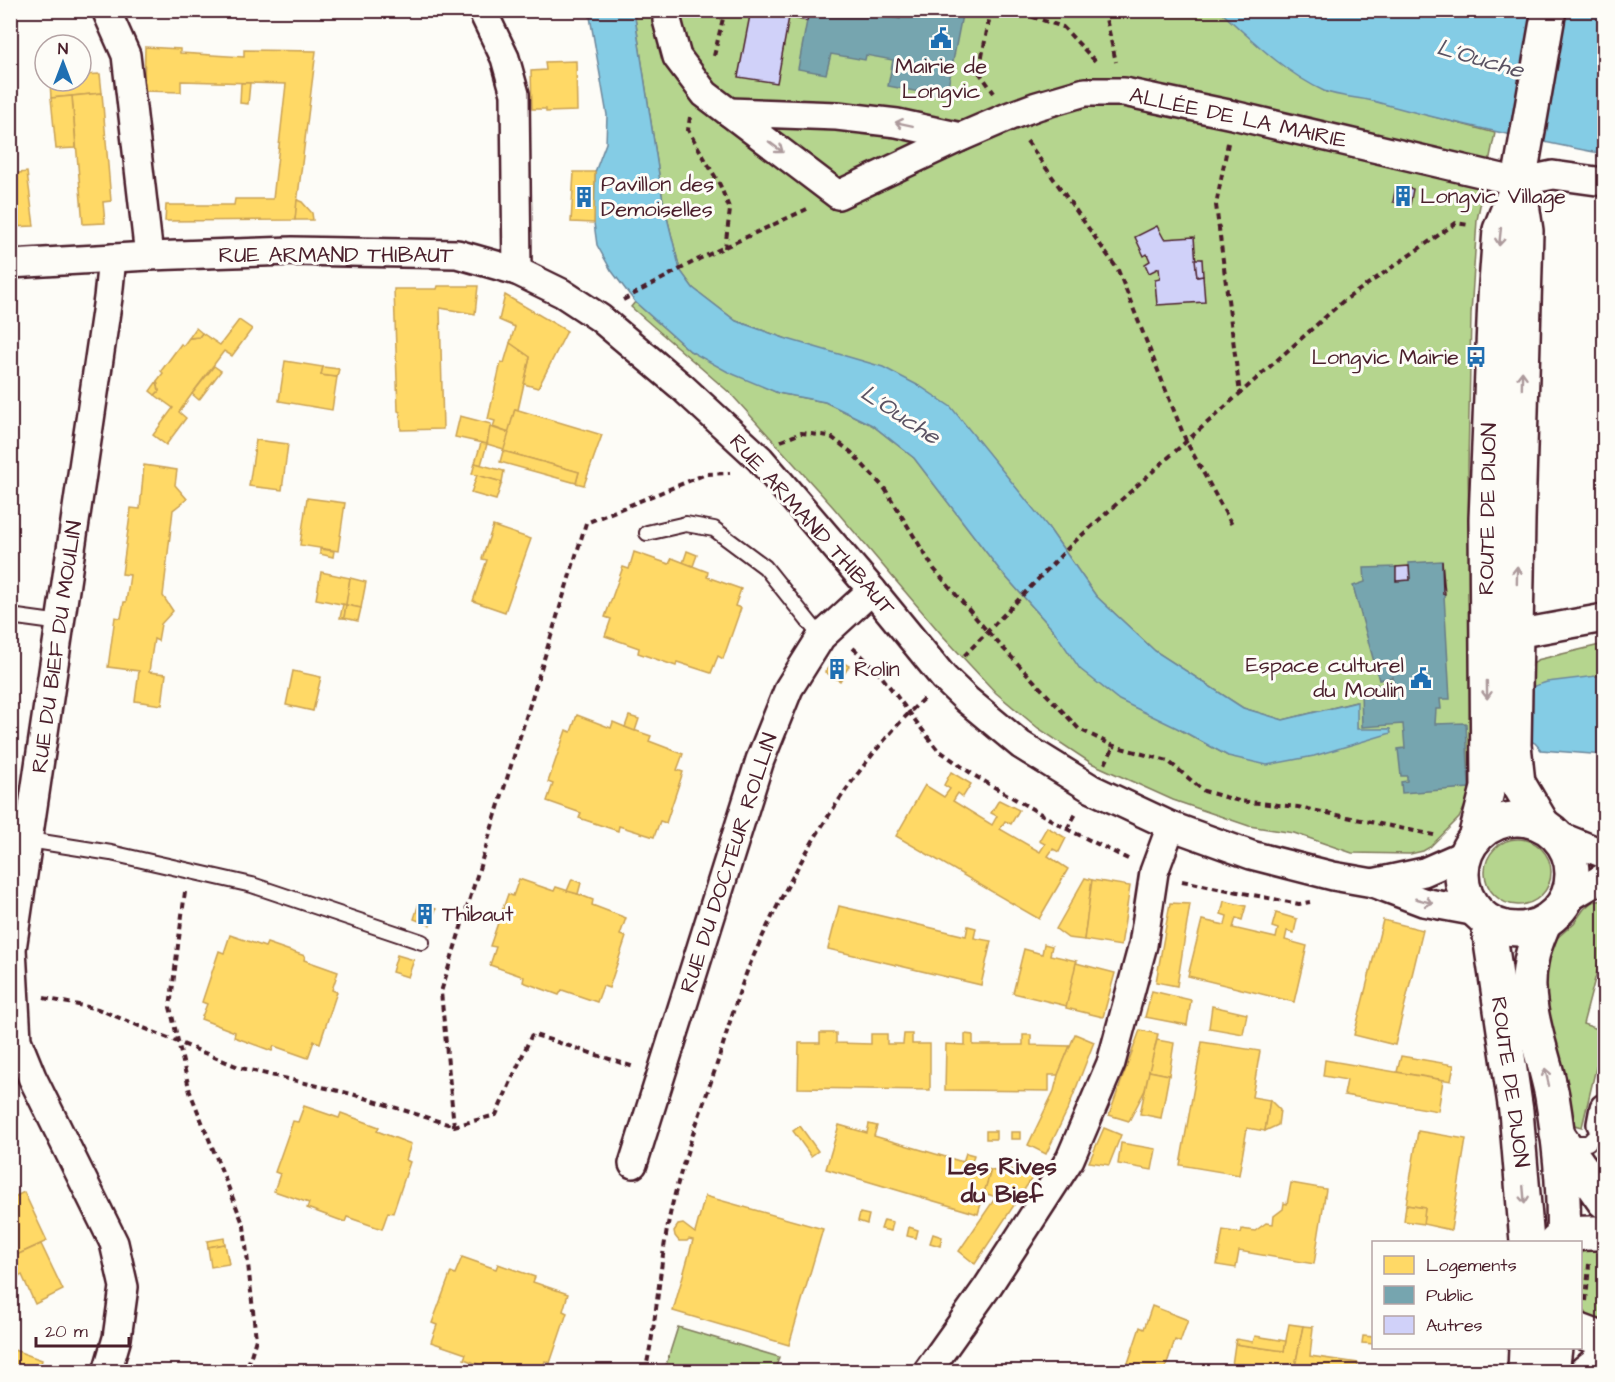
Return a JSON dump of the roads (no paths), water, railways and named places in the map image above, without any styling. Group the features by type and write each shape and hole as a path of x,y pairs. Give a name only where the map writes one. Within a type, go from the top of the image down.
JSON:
{"main road":[{"name":"ROUTE DE DIJON","path":"1470,846 1503,785 1514,745 1486,519 1494,298 1500,230 1519,182 1549,10"},
{"name":"ROUTE DE DIJON","path":"1501,633 1526,231 1519,182"},
{"name":"ROUTE DE DIJON","path":"1503,785 1550,830"},
{"path":"1507,819 1525,819 1550,830 1567,850 1573,866 1572,883 1567,899 1558,912 1544,923 1516,930 1502,927 1482,917 1468,900 1463,885 1462,869 1470,846 1489,826 1507,819"},
{"name":"ROUTE DE DIJON","path":"1482,917 1516,1111 1527,1241"},
{"name":"ROUTE DE DIJON","path":"1544,923 1531,961 1529,993 1552,1096 1563,1185 1575,1241"},
{"path":"1557,1134 1605,1201"},
{"path":"1583,1318 1605,1340"},
{"path":"1525,1371 1526,1349"},
{"path":"1552,1371 1555,1349"},
{"path":"1586,1371 1605,1358"}],"street":[{"path":"106,10 126,55 149,256"},
{"path":"482,10 505,58 515,94 517,271"},
{"path":"668,10 667,20 677,57 705,94 729,112 837,116 897,123 961,137"},
{"name":"ALLÉE DE LA MAIRIE","path":"729,112 838,195 1010,116 1085,92 1124,92 1519,182"},
{"path":"1519,182 1553,175 1605,182"},
{"name":"RUE ARMAND THIBAUT","path":"10,264 292,251 457,254 517,271 562,293 600,318 682,387 760,459 944,678 1021,745 1092,789 1171,826 1251,855 1333,876 1373,883 1423,902 1482,917"},
{"name":"RUE DU BIEF DU MOULIN","path":"107,1371 117,1338 124,1287 114,1244 28,1068 17,1040 12,950 112,258"},
{"name":"RUE DU DOCTEUR ROLLIN","path":"633,1164 760,760 789,688 829,629 872,590"},
{"path":"1501,633 1605,618"},
{"path":"927,1371 988,1286 1070,1158 1111,1063 1143,945 1154,872 1171,826"},
{"path":"1550,830 1605,854"},
{"name":"RUE ARMAND THIBAUT","path":"1373,883 1424,872 1470,846"},
{"path":"1567,899 1605,877"}],"lane":[{"path":"647,533 686,524 714,529 765,567 829,629"},
{"path":"10,616 61,623"},
{"path":"29,840 111,853 252,885 422,942"},
{"path":"1557,1134 1572,1143 1588,1143 1598,1133 1603,1116"}],"water":[{"name":"L'Ouche","path":"1597,10 1604,12 1604,154 1488,130 1324,91 1282,65 1220,11"},
{"name":"L'Ouche","path":"589,11 634,11 663,201 680,270 693,288 736,321 784,338 883,367 921,387 951,407 1048,527 1096,596 1155,651 1243,708 1283,720 1357,702 1357,729 1390,729 1391,733 1314,756 1267,765 1228,756 1119,700 1080,669 1054,631 999,569 914,458 872,425 825,402 778,393 728,372 690,351 635,302 611,270 597,245 594,223 595,172 606,143 607,115"},
{"path":"1604,675 1604,755 1541,750 1535,743 1526,739 1528,688 1547,682"}],"place":[{"name":"Mairie de Longvic","path":"941,38"},
{"name":"Longvic Village","path":"1403,196"},
{"name":"Pavillon des Demoiselles","path":"584,197"},
{"name":"Longvic Mairie","path":"1476,357"},
{"name":"Rolin","path":"837,669"},
{"name":"Espace culturel du Moulin","path":"1421,678"},
{"name":"Thibaut","path":"425,914"}],"district":[{"name":"Les Rives du Bief","path":"1002,1181"}]}
